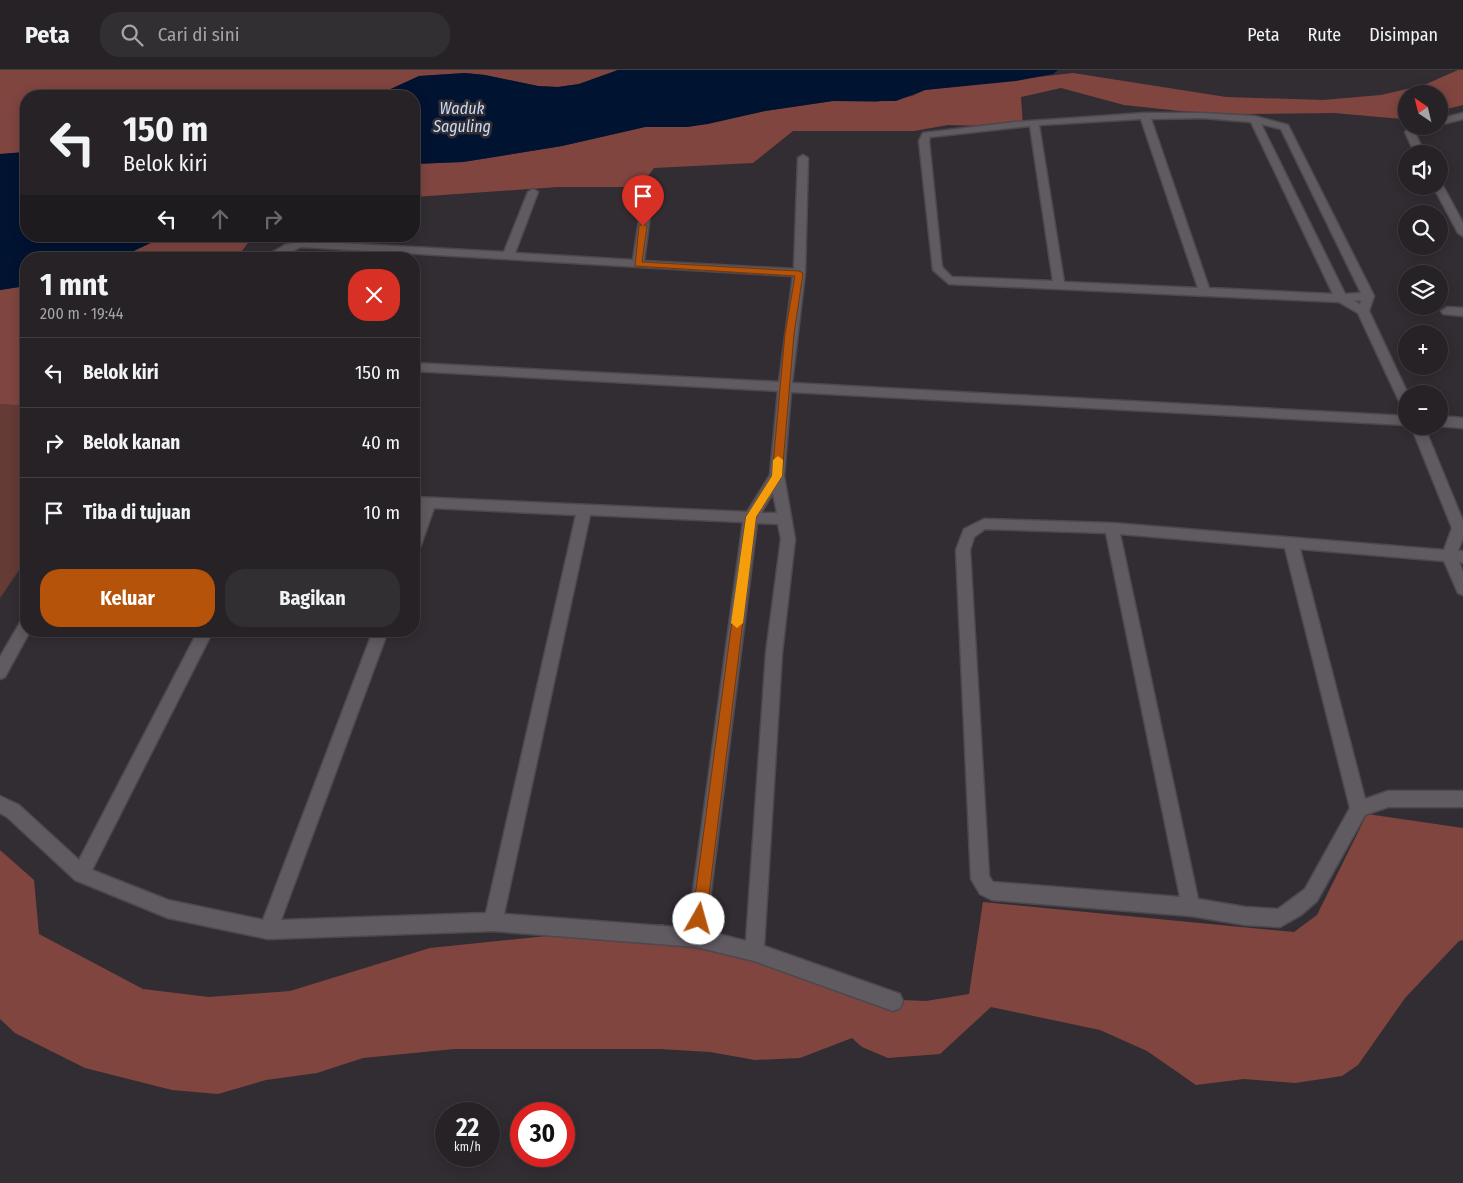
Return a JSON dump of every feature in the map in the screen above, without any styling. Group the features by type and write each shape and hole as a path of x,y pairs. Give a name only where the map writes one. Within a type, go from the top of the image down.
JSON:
{"street":[{"path":"1363,311 1368,296 1287,129 1254,119 1211,115 1145,116 1034,123 933,133 926,136 924,141 937,268 944,277 956,281 1059,286 1341,298 1368,296"},
{"path":"1145,116 1205,292"},
{"path":"1448,120 1463,116"},
{"path":"1254,119 1341,298 1363,311 1398,386"},
{"path":"1034,123 1059,286"},
{"path":"754,952 774,653 788,539 777,476 784,387 799,273 803,158"},
{"path":"509,255 533,192"},
{"path":"1443,195 1463,233"},
{"path":"638,265 646,207"},
{"path":"384,249 388,242"},
{"path":"279,252 301,244 799,273"},
{"path":"1448,311 1463,312"},
{"path":"420,367 1398,420"},
{"path":"1448,421 1463,422"},
{"path":"1421,435 1461,530 1456,556 1463,590"},
{"path":"696,938 751,517 777,476"},
{"path":"420,503 786,519"},
{"path":"420,529 429,504"},
{"path":"493,922 584,511"},
{"path":"1456,556 1112,528 984,524 974,528 964,541 980,879 986,888 997,892 1191,906 1245,916 1280,918 1295,909 1310,895 1359,809 1388,799 1463,800"},
{"path":"1112,528 1191,906"},
{"path":"1290,542 1359,809"},
{"path":"0,672 20,636"},
{"path":"80,874 203,637"},
{"path":"268,930 379,637"},
{"path":"0,804 13,811 80,874 168,909 268,930 493,922 696,938 754,952 892,1001"}],"shaded area":[{"path":"0,70 618,70 579,84 558,87 538,86 485,75 465,73 419,76 389,90 20,90 20,152 0,154"},
{"path":"1458,70 1463,70 1463,105 1448,109 1448,85 1424,85"},
{"path":"1073,73 1226,97 1323,100 1381,95 1398,91 1398,119 1334,113 1239,114 1180,111 1124,105 1061,88 1021,97 1023,127 948,125 914,131 793,131 753,163 654,168 640,187 558,187 420,197 420,164 463,162 562,146 645,127 687,127 765,111 833,101 876,102 912,96 925,90"},
{"path":"152,242 249,242 241,252 132,252"},
{"path":"20,287 20,406 0,404 0,290"},
{"path":"0,404 20,406 20,569 0,598"},
{"path":"1367,814 1463,828 1463,940 1459,941 1405,998 1358,1065 1342,1076 1295,1083 1244,1079 1196,1085 1147,1051 1100,1030 991,1007 940,1054 888,1058 862,1047 852,1038 800,1058 755,1060 710,1052 660,1049 454,1049 363,1058 317,1073 266,1080 218,1094 172,1090 85,1068 15,1033 0,1019 0,850 34,880 39,934 143,989 209,997 290,991 430,948 662,924 751,952 853,998 926,1001 969,994 983,902 1294,932 1317,915"}],"water":[{"name":"Waduk Saguling","path":"618,70 1058,70 1053,74 1016,81 925,90 896,101 833,101 765,111 687,127 645,127 562,146 463,162 420,164 420,90 389,90 419,76 465,73 485,75 538,86 558,87 579,84"},
{"path":"20,152 20,242 152,242 132,252 20,252 20,287 0,290 0,154"}],"slow traffic":[{"path":"737,623 751,517 777,476 778,460"}],"route":[{"path":"643,226 638,265 799,273 790,334 777,476 751,517 699,919"}]}
